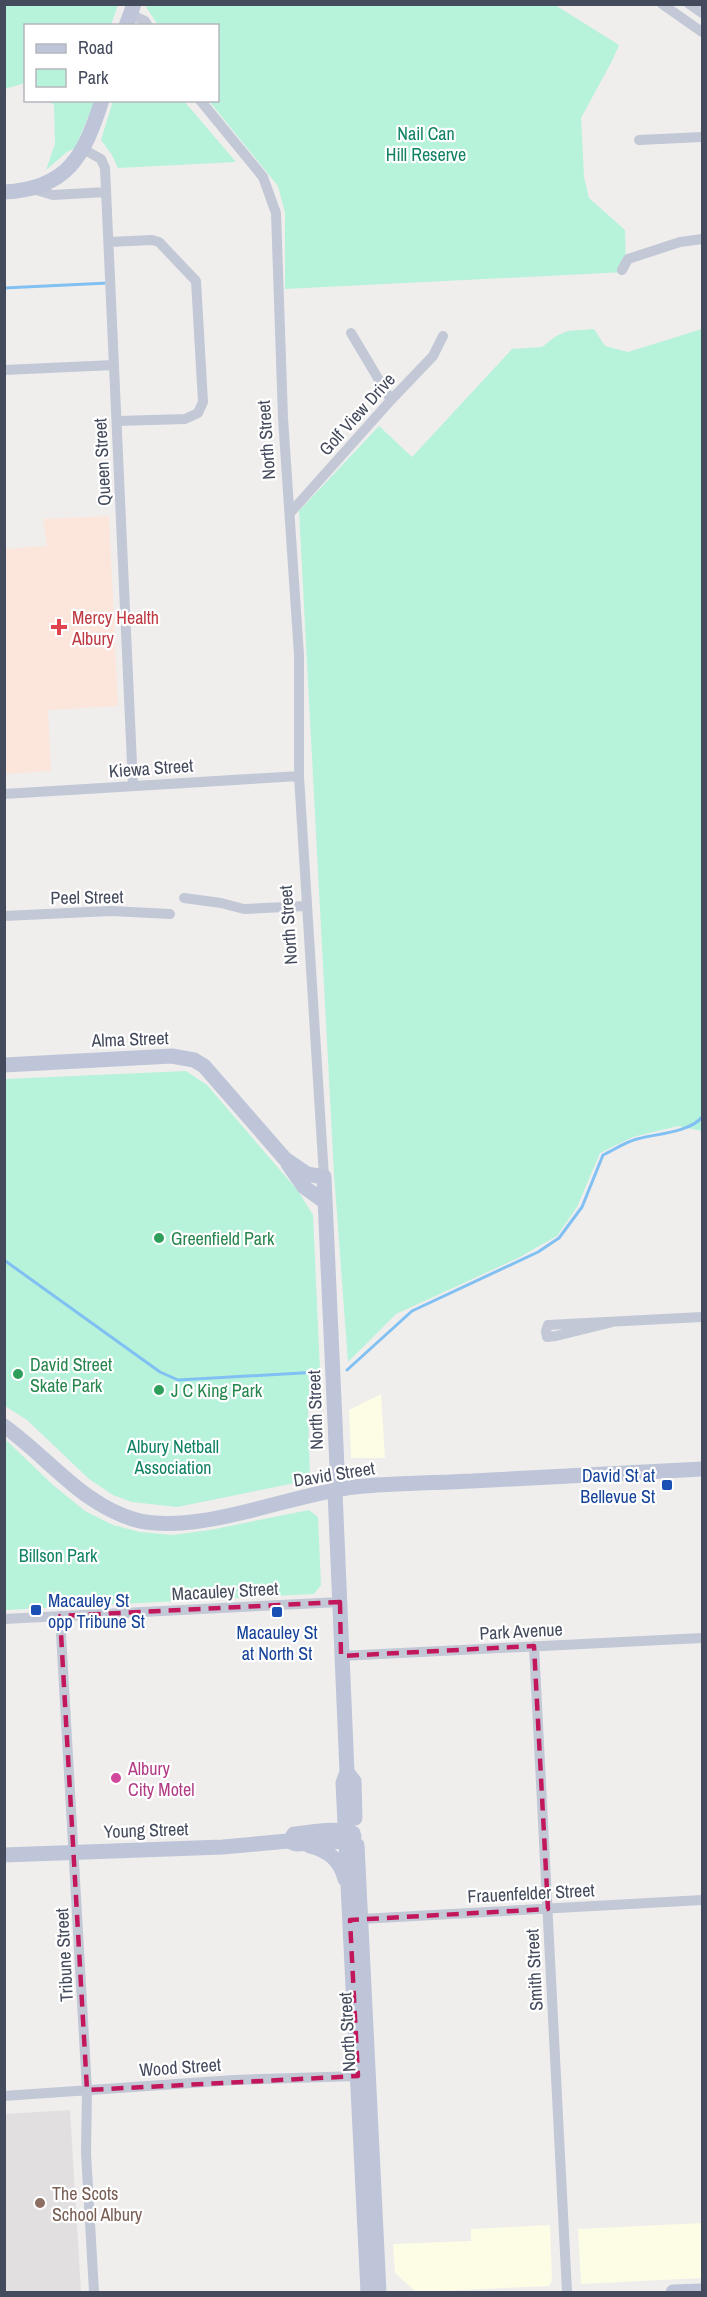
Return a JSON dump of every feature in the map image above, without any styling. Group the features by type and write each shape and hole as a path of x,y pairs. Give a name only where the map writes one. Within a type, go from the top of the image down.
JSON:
{"main road":[{"path":"4,192 33,189 57,177 76,160 93,127 101,102"},
{"name":"Alma Street","path":"4,1065 172,1056 194,1060 212,1074 285,1159 304,1187 325,1202"},
{"name":"Alma Street","path":"285,1159 307,1173 324,1176"},
{"name":"North Street","path":"324,1176 347,1772 343,1783 361,1919 379,2292"},
{"name":"David Street","path":"4,1426 42,1455 69,1482 111,1511 136,1520 162,1523 190,1522 356,1487 702,1469"},
{"name":"North Street","path":"349,1835 349,1891 368,2292"},
{"name":"Young Street","path":"4,1855 223,1847 292,1843 349,1835"},
{"path":"292,1843 319,1848 331,1855 342,1870 349,1891"},
{"path":"377,2240 381,2268 385,2284 390,2292"},
{"path":"673,2292 702,2291"}],"street":[{"path":"662,4 702,32"},
{"path":"689,4 702,13"},
{"path":"130,14 147,24"},
{"name":"North Street","path":"202,102 263,177 276,213 284,418 299,655 299,776 324,1176"},
{"path":"639,140 702,137"},
{"name":"Queen Street","path":"83,149 103,162 106,192 133,786"},
{"path":"33,189 53,195 106,192"},
{"path":"622,270 628,259 680,242 702,239"},
{"path":"109,242 152,240 159,242 196,280 204,402 198,413 185,418 117,421"},
{"path":"351,333 391,400"},
{"name":"Golf View Drive","path":"291,512 433,356 442,336"},
{"path":"4,370 114,365"},
{"name":"Kiewa Street","path":"4,794 299,776"},
{"path":"184,898 244,909 306,906"},
{"name":"Peel Street","path":"4,916 111,911 170,914"},
{"path":"548,1326 547,1337 614,1322 702,1317"},
{"name":"Macauley Street","path":"4,1619 340,1602"},
{"name":"Tribune Street","path":"60,1616 87,2090 86,2153 94,2292"},
{"name":"Park Avenue","path":"341,1656 702,1638"},
{"name":"Smith Street","path":"534,1646 567,2292"},
{"name":"Frauenfelder Street","path":"361,1919 702,1900"},
{"name":"Wood Street","path":"4,2096 234,2080 358,2076"}],"highlighted area":[{"path":"340,1602 341,1656 534,1646 548,1909 350,1920 358,2076 87,2090 60,1616"}],"shaded area":[{"name":"Mercy Health Albury","path":"109,516 118,706 48,710 51,771 5,774 5,549 47,546 43,519"},
{"path":"381,1394 385,1458 351,1458 349,1410"},
{"name":"The Scots School Albury","path":"70,2110 81,2292 5,2292 5,2114"},
{"path":"702,2223 702,2278 581,2284 578,2229"},
{"path":"550,2225 552,2281 549,2286 416,2292 395,2273 393,2244 471,2241 471,2229"}],"green space":[{"path":"5,4 118,4 111,24 24,24 24,83 5,89"},
{"name":"Nail Can Hill Reserve","path":"147,4 555,5 619,45 581,118 584,177 589,198 625,230 626,272 285,289 285,213 278,186 210,102 219,102 219,24 157,24 146,7"},
{"path":"50,102 95,102 75,148 46,170 55,144 54,105"},
{"path":"113,102 185,102 236,162 118,168 101,140"},
{"path":"594,329 605,346 628,352 702,329 702,1131 678,1126 633,1137 600,1153 577,1207 557,1236 518,1258 396,1314 348,1362 334,1174 299,511 379,426 412,457 512,349 542,347 556,336 568,331"},
{"name":"Greenfield Park","path":"186,1071 207,1085 298,1191 313,1215 320,1371 308,1407 310,1480 177,1507 132,1502 113,1495 89,1479 27,1420 5,1406 5,1079"},
{"name":"Billson Park","path":"5,1439 53,1485 85,1511 113,1525 140,1532 172,1535 210,1530 309,1510 318,1517 321,1585 314,1594 5,1610"}],"waterway":[{"path":"4,288 108,283"},
{"path":"347,1370 412,1311 538,1252 559,1238 582,1207 603,1155 633,1140 690,1126 702,1117"},
{"path":"4,1260 160,1372 178,1380 319,1372"}],"place":[{"name":"Mercy Health Albury","path":"59,627"},
{"name":"Greenfield Park","path":"159,1238"},
{"name":"David Street Skate Park","path":"18,1374"},
{"name":"J C King Park","path":"159,1390"},
{"name":"David St at Bellevue St","path":"667,1485"},
{"name":"Macauley St opp Tribune St","path":"36,1610"},
{"name":"Macauley St at North St","path":"277,1612"},
{"name":"Albury City Motel","path":"116,1778"},
{"name":"The Scots School Albury","path":"40,2203"}],"park label":[{"name":"Albury Netball Association","path":"173,1456"}]}
